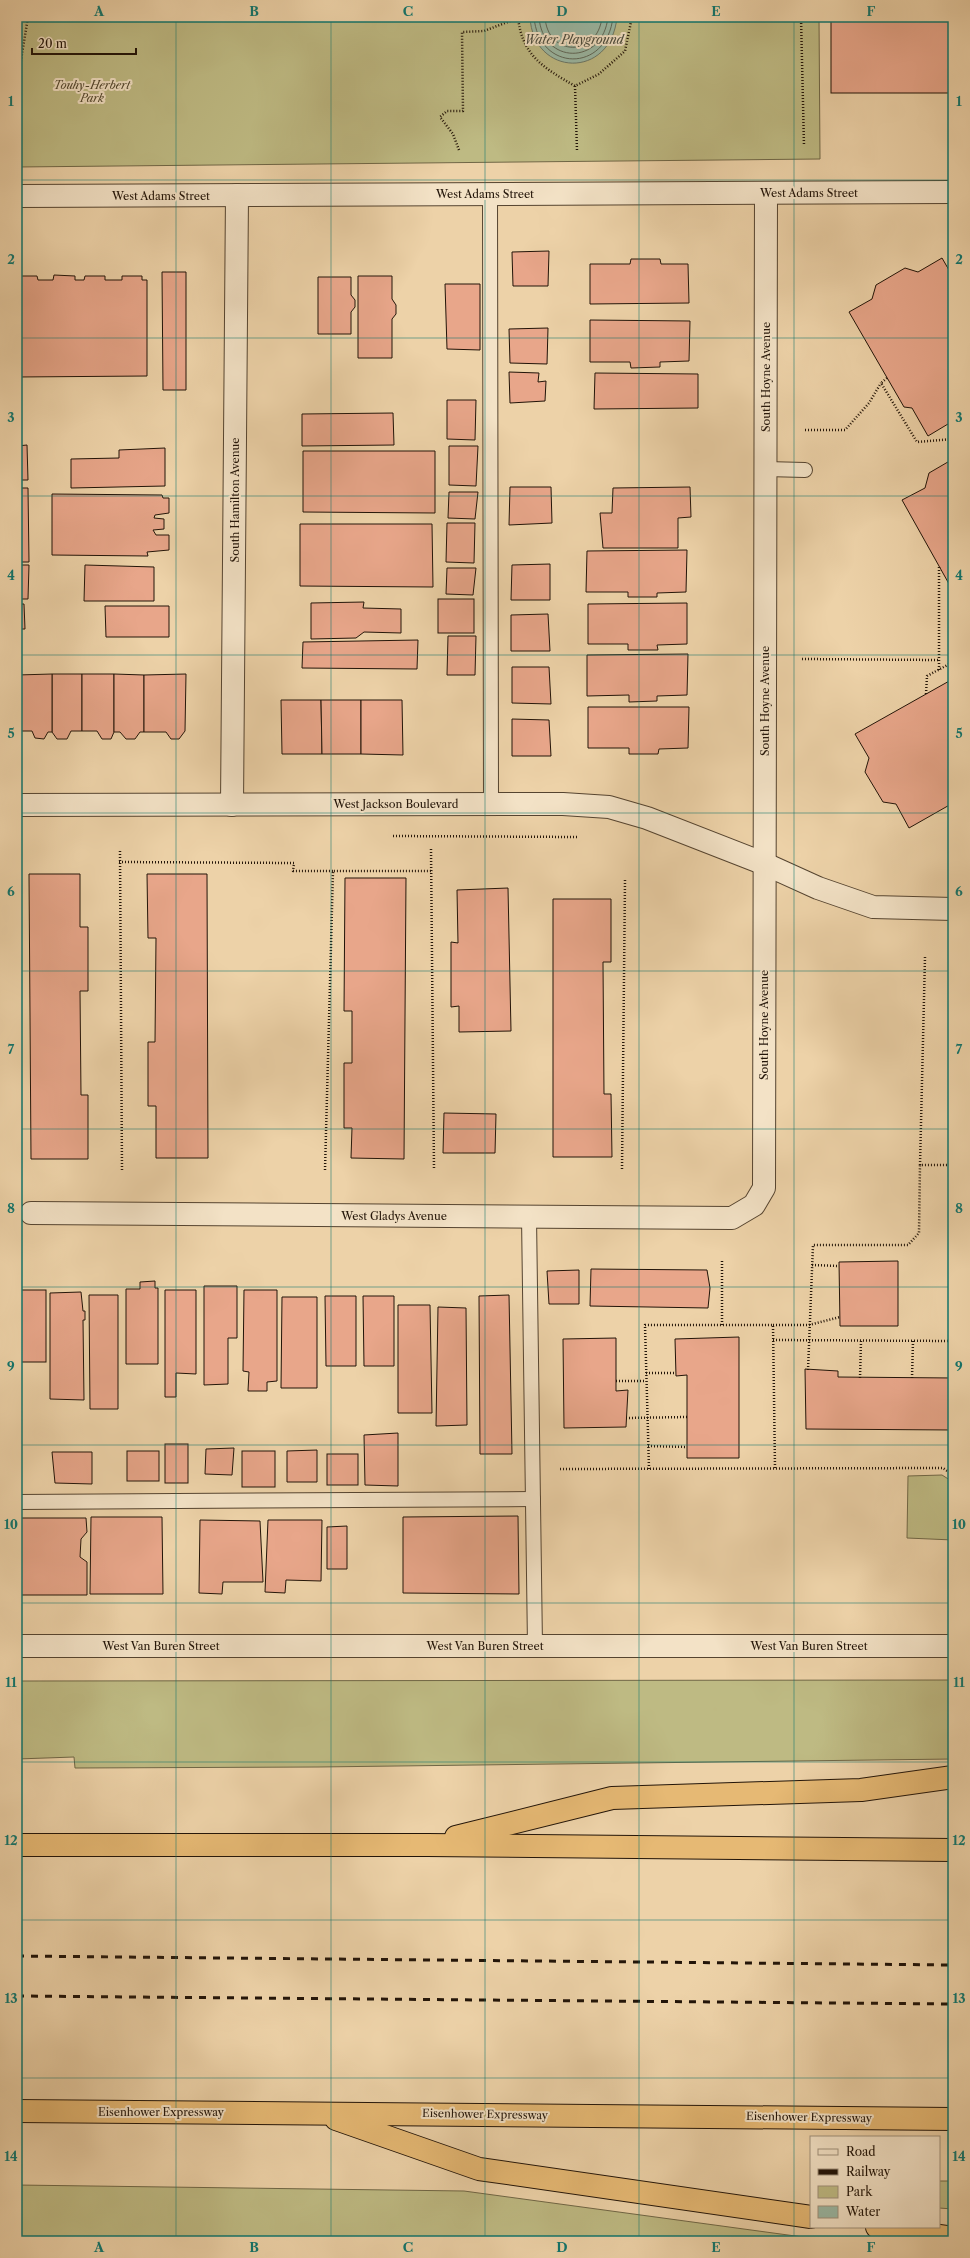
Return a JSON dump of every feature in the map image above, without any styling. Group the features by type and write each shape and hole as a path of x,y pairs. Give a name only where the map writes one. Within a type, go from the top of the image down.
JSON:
{"highway":[{"path":"427,1845 612,1798 861,1790 953,1777"},
{"path":"17,1845 427,1845 953,1850"},
{"name":"Eisenhower Expressway","path":"17,2111 953,2119"},
{"path":"317,2113 478,2168 810,2217"},
{"path":"884,2228 953,2238"}],"street":[{"name":"West Adams Street","path":"17,196 953,192"},
{"name":"South Hoyne Avenue","path":"754,1206 764,1188 766,193"},
{"name":"South Hamilton Avenue","path":"232,804 237,195"},
{"name":"West Jackson Boulevard","path":"17,805 562,804 609,807 647,818 765,864 818,888 873,907 953,909"},
{"name":"West Gladys Avenue","path":"31,1213 732,1218 754,1206"},
{"name":"West Van Buren Street","path":"17,1646 953,1646"}],"lane":[{"path":"490,194 491,804"},
{"path":"766,469 805,470"},
{"path":"529,1217 535,1646"},
{"path":"17,1502 533,1498"}],"path":[{"path":"17,84 28,17"},
{"path":"575,86 599,74 625,51 632,17"},
{"path":"801,17 804,146"},
{"path":"459,150 453,134 440,117 447,111 463,111 462,32 484,31 518,18 523,42 543,68 575,86"},
{"path":"575,86 577,151"},
{"path":"805,430 845,430 869,402 881,383 887,378"},
{"path":"881,383 917,442 953,439"},
{"path":"939,565 939,670"},
{"path":"802,659 938,660"},
{"path":"926,694 927,676 953,662"},
{"path":"385,836 585,837"},
{"path":"431,850 433,871 434,1170"},
{"path":"120,851 122,1172"},
{"path":"119,862 294,863 293,871 433,871"},
{"path":"325,1170 333,871"},
{"path":"622,1169 625,880"},
{"path":"808,1370 813,1244 908,1245 919,1233 924,957"},
{"path":"920,1165 953,1165"},
{"path":"722,1261 722,1325"},
{"path":"812,1265 839,1266"},
{"path":"648,1469 645,1325 809,1325 840,1318"},
{"path":"773,1325 775,1468"},
{"path":"773,1340 953,1342"},
{"path":"860,1378 861,1341"},
{"path":"912,1378 913,1341"},
{"path":"646,1373 676,1373"},
{"path":"616,1382 646,1381"},
{"path":"626,1418 687,1417"},
{"path":"648,1446 687,1447"},
{"path":"560,1469 943,1468 953,1475"}],"green space":[{"name":"Touhy-Herbert Park","path":"17,17 819,17 820,159 17,167"},
{"path":"942,1475 953,1482 953,1540 907,1538 908,1476"},
{"path":"953,1680 953,1759 318,1767 75,1768 74,1757 17,1759 17,1681"},
{"path":"940,2181 953,2181 953,2209 940,2208"},
{"path":"17,2185 464,2191 832,2241 17,2241"}],"water":[{"name":"Water Playground","path":"530,17 617,17 612,38 601,52 588,61 572,63 557,60 544,51 534,37"}],"building":[{"path":"831,17 953,17 953,93 831,93"},
{"path":"549,251 548,286 513,286 512,252"},
{"path":"942,258 953,277 953,425 948,424 928,436 912,408 904,407 849,312 872,299 876,285 905,268 918,272"},
{"path":"631,259 660,259 661,264 688,264 689,303 590,304 590,264 630,264"},
{"path":"162,272 186,272 186,390 163,390"},
{"path":"54,275 75,276 75,280 84,280 85,276 105,276 105,280 122,280 122,276 142,276 142,280 147,280 147,376 17,377 17,276 37,276 38,280 53,280"},
{"path":"358,276 392,276 392,299 396,305 396,314 392,319 392,358 358,358"},
{"path":"318,277 351,277 351,295 355,300 355,307 351,312 351,334 318,334"},
{"path":"445,284 480,284 480,350 447,349"},
{"path":"590,320 690,321 689,361 660,362 660,367 631,368 630,362 590,362"},
{"path":"548,328 547,364 510,363 509,329"},
{"path":"509,372 539,373 538,382 546,381 545,401 510,403"},
{"path":"595,373 698,374 698,408 594,409"},
{"path":"447,400 476,400 475,440 447,439"},
{"path":"393,413 394,445 302,446 302,414"},
{"path":"27,445 28,480 17,480 17,446"},
{"path":"449,446 478,446 476,486 449,485"},
{"path":"165,448 165,486 71,488 71,459 119,458 119,450"},
{"path":"303,451 435,451 435,513 303,512"},
{"path":"953,459 953,591 902,500 925,488 929,473"},
{"path":"510,487 551,487 552,523 509,525"},
{"path":"690,487 691,517 678,518 678,548 603,548 600,513 612,513 613,488"},
{"path":"17,488 28,488 29,562 17,562"},
{"path":"449,492 478,492 475,519 448,518"},
{"path":"52,494 162,495 163,498 169,498 169,513 155,515 154,518 164,519 164,529 153,530 156,535 169,535 169,550 147,552 148,556 52,555"},
{"path":"447,523 475,523 474,563 446,562"},
{"path":"300,524 432,524 433,587 300,586"},
{"path":"687,550 686,592 657,593 657,597 628,597 628,592 586,592 587,551"},
{"path":"550,564 550,600 511,600 512,565"},
{"path":"17,565 29,565 28,599 17,599"},
{"path":"85,565 154,567 154,601 84,601"},
{"path":"447,568 476,568 473,595 446,594"},
{"path":"438,599 474,599 474,633 438,633"},
{"path":"364,602 363,608 401,609 401,633 364,632 356,638 311,639 311,603"},
{"path":"687,603 687,644 657,645 658,650 628,650 628,644 588,644 588,604"},
{"path":"17,604 24,604 25,629 17,629"},
{"path":"105,606 169,606 169,637 106,637"},
{"path":"548,614 550,651 511,651 511,615"},
{"path":"448,636 476,636 475,675 447,675"},
{"path":"418,640 417,669 302,668 303,642"},
{"path":"688,654 687,695 657,696 657,701 629,702 629,695 587,696 587,655"},
{"path":"512,667 549,667 551,704 512,703"},
{"path":"52,674 82,674 82,731 71,731 67,739 57,739 52,732"},
{"path":"52,674 52,732 48,732 44,739 35,738 32,731 17,731 17,675"},
{"path":"82,674 114,674 114,732 111,739 102,739 97,731 82,731"},
{"path":"114,674 144,675 144,732 140,732 135,739 126,739 120,732 114,732"},
{"path":"186,674 185,731 179,739 171,739 166,732 144,732 144,675"},
{"path":"953,680 953,803 909,828 896,804 883,802 865,772 869,758 855,734"},
{"path":"281,700 321,700 322,754 282,754"},
{"path":"321,700 361,700 361,754 322,754"},
{"path":"361,700 402,700 403,755 361,754"},
{"path":"588,707 689,707 688,748 659,749 658,754 629,754 629,748 588,748"},
{"path":"512,719 549,720 551,756 512,756"},
{"path":"29,874 80,874 80,927 88,927 88,991 80,991 81,1095 88,1095 88,1159 31,1159"},
{"path":"147,874 207,874 208,1158 156,1158 156,1106 148,1106 148,1042 155,1042 156,938 148,938"},
{"path":"345,878 406,878 404,1159 351,1158 352,1128 344,1128 344,1063 352,1063 352,1011 344,1011"},
{"path":"508,888 511,1031 459,1032 459,1006 451,1007 451,942 458,943 457,890"},
{"path":"553,899 611,899 611,962 603,962 604,1094 611,1094 612,1157 553,1157"},
{"path":"953,1012 953,1117 950,1115 951,1014"},
{"path":"444,1113 496,1114 495,1153 443,1153"},
{"path":"898,1261 898,1326 840,1326 839,1262"},
{"path":"591,1269 707,1270 710,1288 708,1308 590,1306"},
{"path":"579,1270 579,1304 549,1304 547,1271"},
{"path":"155,1281 155,1288 158,1288 158,1364 126,1364 126,1289 140,1289 140,1282"},
{"path":"204,1286 237,1286 237,1338 228,1338 228,1384 204,1385"},
{"path":"17,1290 46,1290 46,1362 17,1362"},
{"path":"165,1290 196,1290 196,1374 176,1373 176,1397 165,1397"},
{"path":"244,1290 277,1290 277,1381 267,1382 267,1391 248,1391 249,1372 243,1371"},
{"path":"81,1292 83,1311 85,1311 85,1320 83,1320 84,1400 50,1399 50,1293"},
{"path":"89,1295 118,1295 118,1409 90,1409"},
{"path":"509,1295 512,1454 480,1454 479,1296"},
{"path":"325,1296 356,1296 356,1366 326,1366"},
{"path":"363,1296 394,1296 394,1366 364,1366"},
{"path":"282,1297 317,1297 317,1388 281,1388"},
{"path":"398,1305 430,1305 432,1413 398,1413"},
{"path":"438,1307 466,1308 467,1425 436,1426"},
{"path":"739,1337 739,1458 687,1458 687,1375 676,1376 675,1339"},
{"path":"616,1338 616,1391 628,1390 626,1427 564,1428 563,1339"},
{"path":"805,1369 838,1371 838,1377 953,1378 953,1430 806,1429"},
{"path":"398,1433 398,1486 365,1485 364,1435"},
{"path":"165,1444 188,1444 188,1483 165,1483"},
{"path":"234,1448 232,1475 205,1474 206,1449"},
{"path":"317,1450 317,1482 287,1482 287,1451"},
{"path":"127,1451 159,1451 159,1481 127,1481"},
{"path":"242,1451 275,1451 275,1487 242,1487"},
{"path":"52,1452 92,1452 92,1484 55,1483"},
{"path":"327,1454 358,1454 358,1485 327,1485"},
{"path":"518,1516 519,1594 403,1593 403,1517"},
{"path":"91,1517 162,1517 163,1594 90,1594"},
{"path":"17,1518 86,1518 87,1532 81,1539 80,1557 87,1562 87,1595 17,1595"},
{"path":"200,1520 260,1521 263,1582 223,1582 222,1594 199,1593"},
{"path":"268,1520 322,1520 321,1581 286,1580 285,1593 265,1592"},
{"path":"347,1526 347,1569 327,1569 327,1527"}],"railway":[{"path":"17,1956 953,1965"},
{"path":"17,1996 953,2004"}]}
